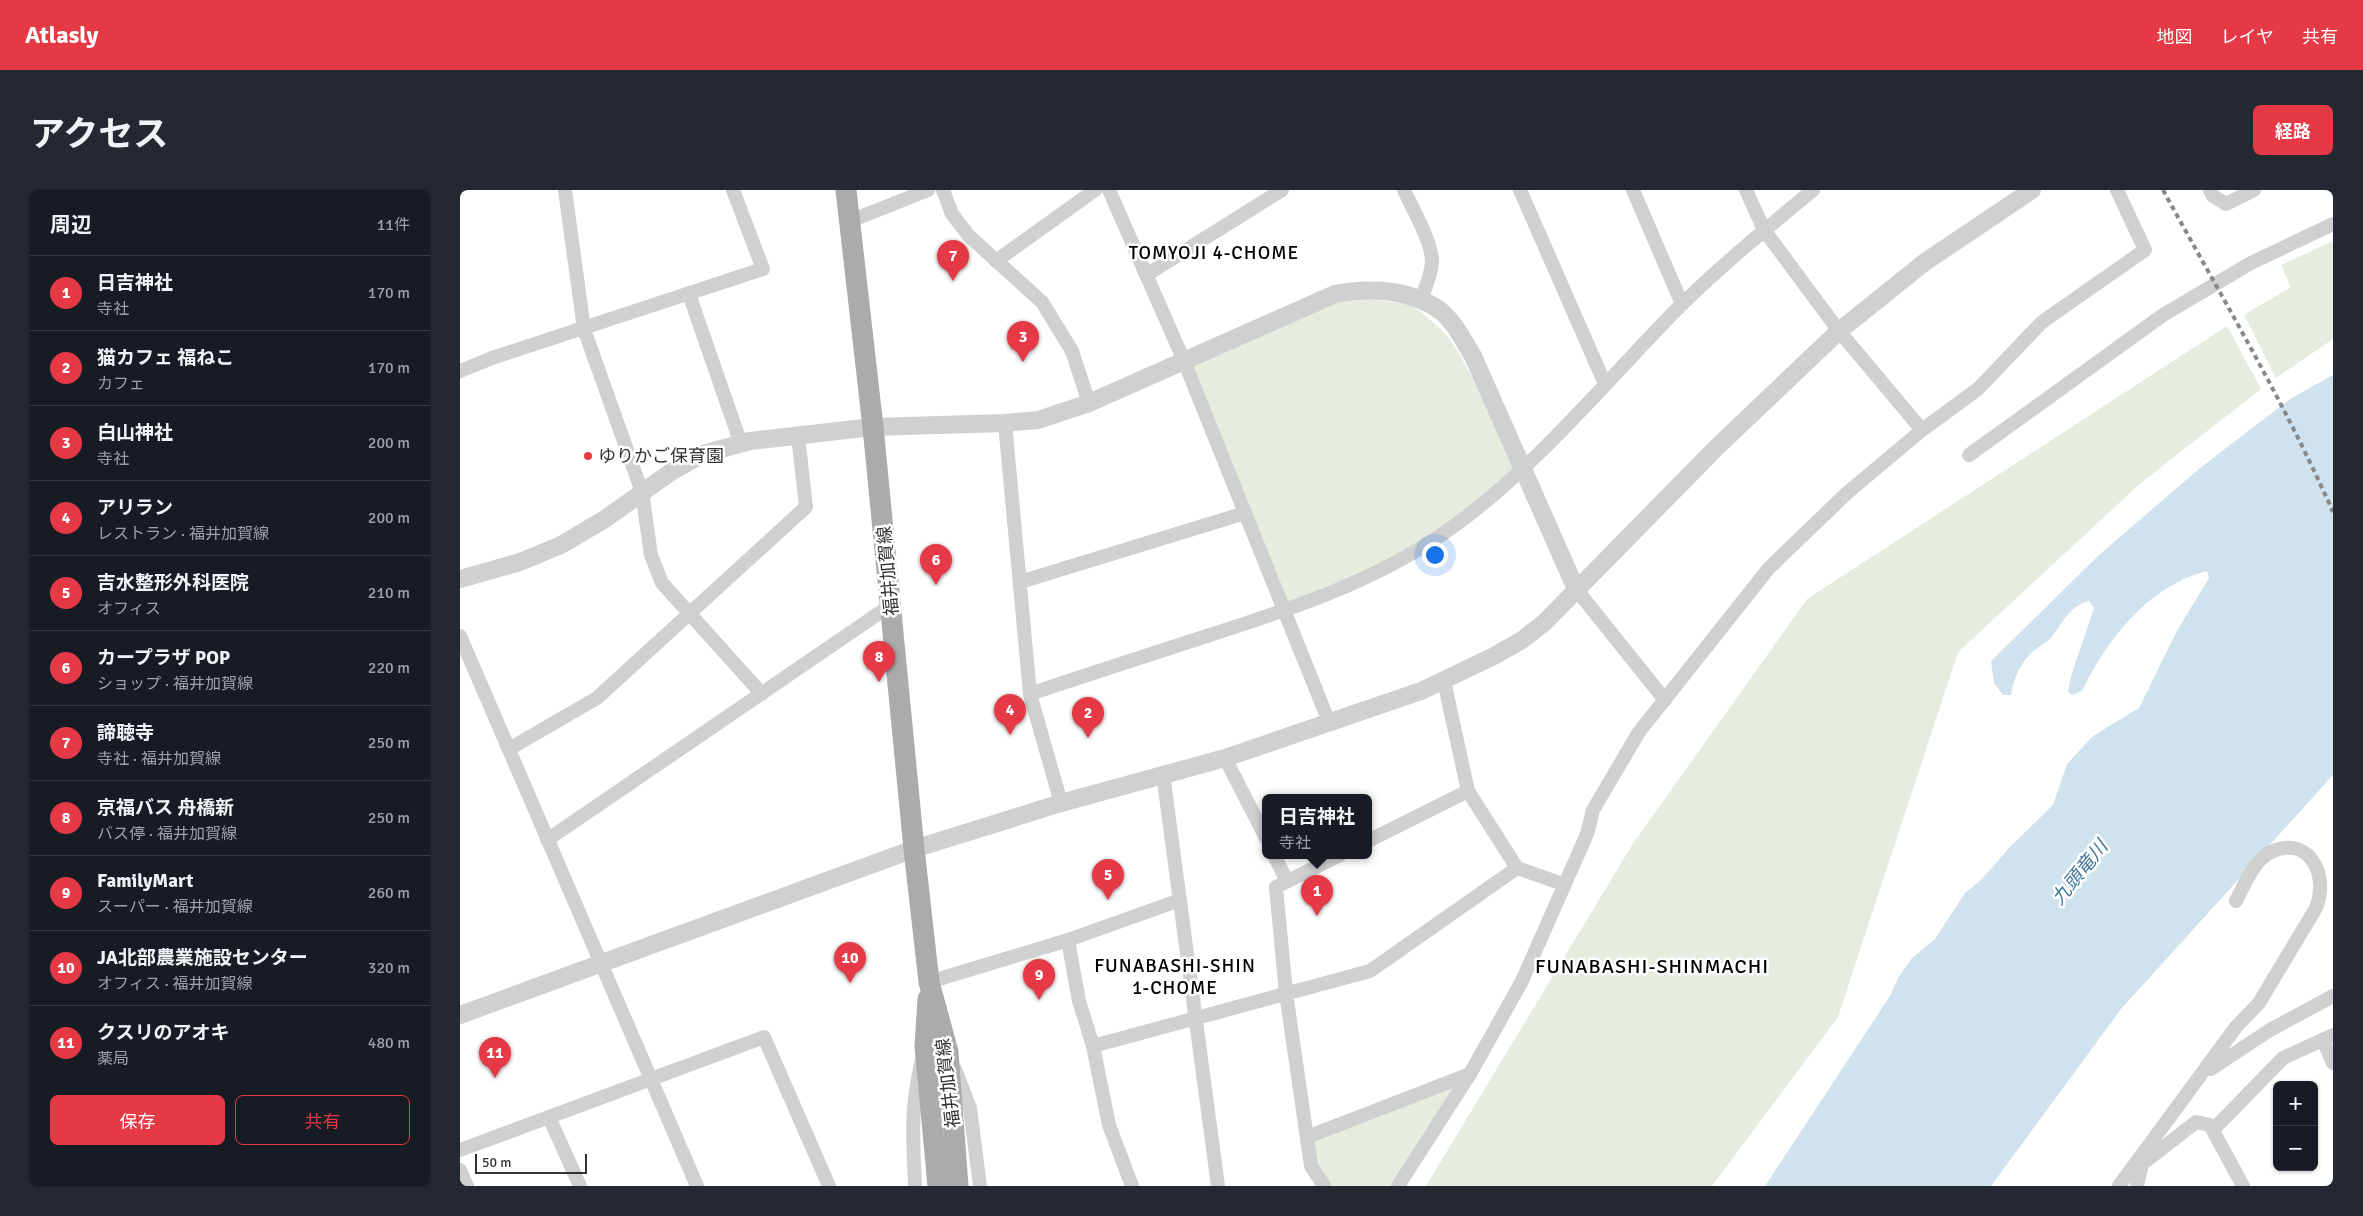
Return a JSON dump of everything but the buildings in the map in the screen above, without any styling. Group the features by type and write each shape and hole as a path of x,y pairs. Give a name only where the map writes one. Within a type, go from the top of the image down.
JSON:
{"main road":[{"name":"福井加賀線","path":"846,190 873,427 914,849 929,982 948,1052 958,1186"},
{"name":"福井加賀線","path":"929,982 925,1046 938,1186"}],"street":[{"path":"565,190 584,329 642,492 651,555 656,569 662,583 762,694"},
{"path":"460,371 492,358 763,269 733,190"},
{"path":"850,220 928,190"},
{"path":"943,190 952,214 969,236 1042,302 1072,351 1089,403"},
{"path":"996,261 1095,190"},
{"path":"1109,190 1184,362 1330,722"},
{"path":"1146,275 1282,190"},
{"path":"1404,190 1429,248 1432,260 1431,273 1421,300"},
{"path":"1520,190 1605,384"},
{"path":"1633,190 1682,304"},
{"path":"1746,190 1764,230 1839,331 1922,430"},
{"path":"1030,694 1285,611 1344,588 1389,567 1447,531 1522,468 1682,304 1764,230 1813,190"},
{"path":"460,1015 914,849 1061,803 1225,758 1444,682 1522,640 1544,623 1716,448 1839,331 1925,262 2032,190"},
{"path":"1398,1186 1470,1074 1522,981 1563,884 1587,834 1593,810 1639,732 1769,568 1848,492 1922,430 1978,389 2042,322 2145,250 2117,190"},
{"path":"2210,190 2214,196 2226,204 2254,190"},
{"path":"1969,455 2163,315 2252,263 2333,224"},
{"path":"460,579 520,562 561,545 605,519 671,472 704,454 741,444 873,427 1005,423 1038,420 1089,403 1335,294 1360,289 1387,291 1421,300 1443,313 1473,356 1576,589 1665,700"},
{"path":"689,294 741,444"},
{"path":"1005,423 1030,694 1061,803"},
{"path":"509,749 597,698 688,612 806,507 798,436"},
{"path":"1020,582 1245,513"},
{"path":"548,840 891,605"},
{"path":"460,636 697,1186"},
{"path":"1444,682 1468,791 1517,868 1563,884"},
{"path":"1225,758 1262,830"},
{"path":"1163,774 1218,1186"},
{"path":"1372,838 1468,791"},
{"path":"2119,1186 2140,1162 2236,1027 2260,1004 2316,908 2322,894 2319,869 2312,858 2298,851 2285,849 2269,854 2256,865 2236,901"},
{"path":"1276,859 1287,880"},
{"path":"1324,1186 1311,1166 1286,993 1276,887 1332,859"},
{"path":"1093,1046 1370,971 1517,868"},
{"path":"929,982 1068,940 1180,900"},
{"path":"1068,940 1079,1001 1093,1046 1109,1125 1130,1186"},
{"path":"2202,1076 2270,1030 2333,996"},
{"path":"460,1150 764,1037 829,1186"},
{"path":"2213,1130 2283,1058 2328,1038 2333,1063"},
{"path":"915,1186 911,1127 914,1092 925,1046"},
{"path":"948,1052 970,1108 980,1186"},
{"path":"1307,1137 1470,1074"},
{"path":"550,1117 580,1186"},
{"path":"2137,1186 2140,1162 2196,1122 2210,1125 2243,1186"},
{"path":"460,1170 467,1186"}],"shaded area":[{"path":"2333,241 2333,339 2276,378 2244,315 2291,287 2281,265"},
{"path":"1335,294 1413,305 1444,332 1457,350 1522,468 1447,531 1285,611 1186,366"},
{"path":"2227,326 2261,389 2142,482 1958,652 1838,1017 1712,1186 1426,1186 1632,845 1807,599"},
{"path":"1465,1082 1394,1186 1324,1186 1307,1137"}],"water":[{"name":"九頭竜川","path":"2333,375 2333,775 2121,1009 1991,1186 1765,1186 1890,996 1898,978 1912,958 1935,939 1965,893 1981,880 2010,847 2053,805 2067,764 2093,736 2139,708 2178,629 2209,578 2207,571 2186,578 2166,589 2132,617 2104,652 2082,691 2072,695 2068,692 2071,676 2094,608 2089,601 2082,603 2071,611 2051,638 2026,658 2016,676 2011,695 2003,695 1994,683 1991,661 2099,555 2200,468 2290,399"}],"railway":[{"path":"2163,190 2273,389 2333,512"}],"place":[{"name":"諦聴寺","path":"953,281"},
{"name":"白山神社","path":"1023,362"},
{"name":"ゆりかご保育園","path":"588,456"},
{"name":"カープラザ POP","path":"936,585"},
{"name":"京福バス 舟橋新","path":"879,682"},
{"name":"アリラン","path":"1010,735"},
{"name":"猫カフェ 福ねこ","path":"1088,738"},
{"name":"吉水整形外科医院","path":"1108,900"},
{"name":"日吉神社","path":"1317,916"},
{"name":"JA北部農業施設センター","path":"850,983"},
{"name":"FamilyMart","path":"1039,1000"},
{"name":"クスリのアオキ","path":"495,1078"}],"district":[{"name":"TOMYOJI 4-CHOME","path":"1214,252"},
{"name":"FUNABASHI-SHINMACHI","path":"1652,966"},
{"name":"FUNABASHI-SHIN 1-CHOME","path":"1175,976"}]}
